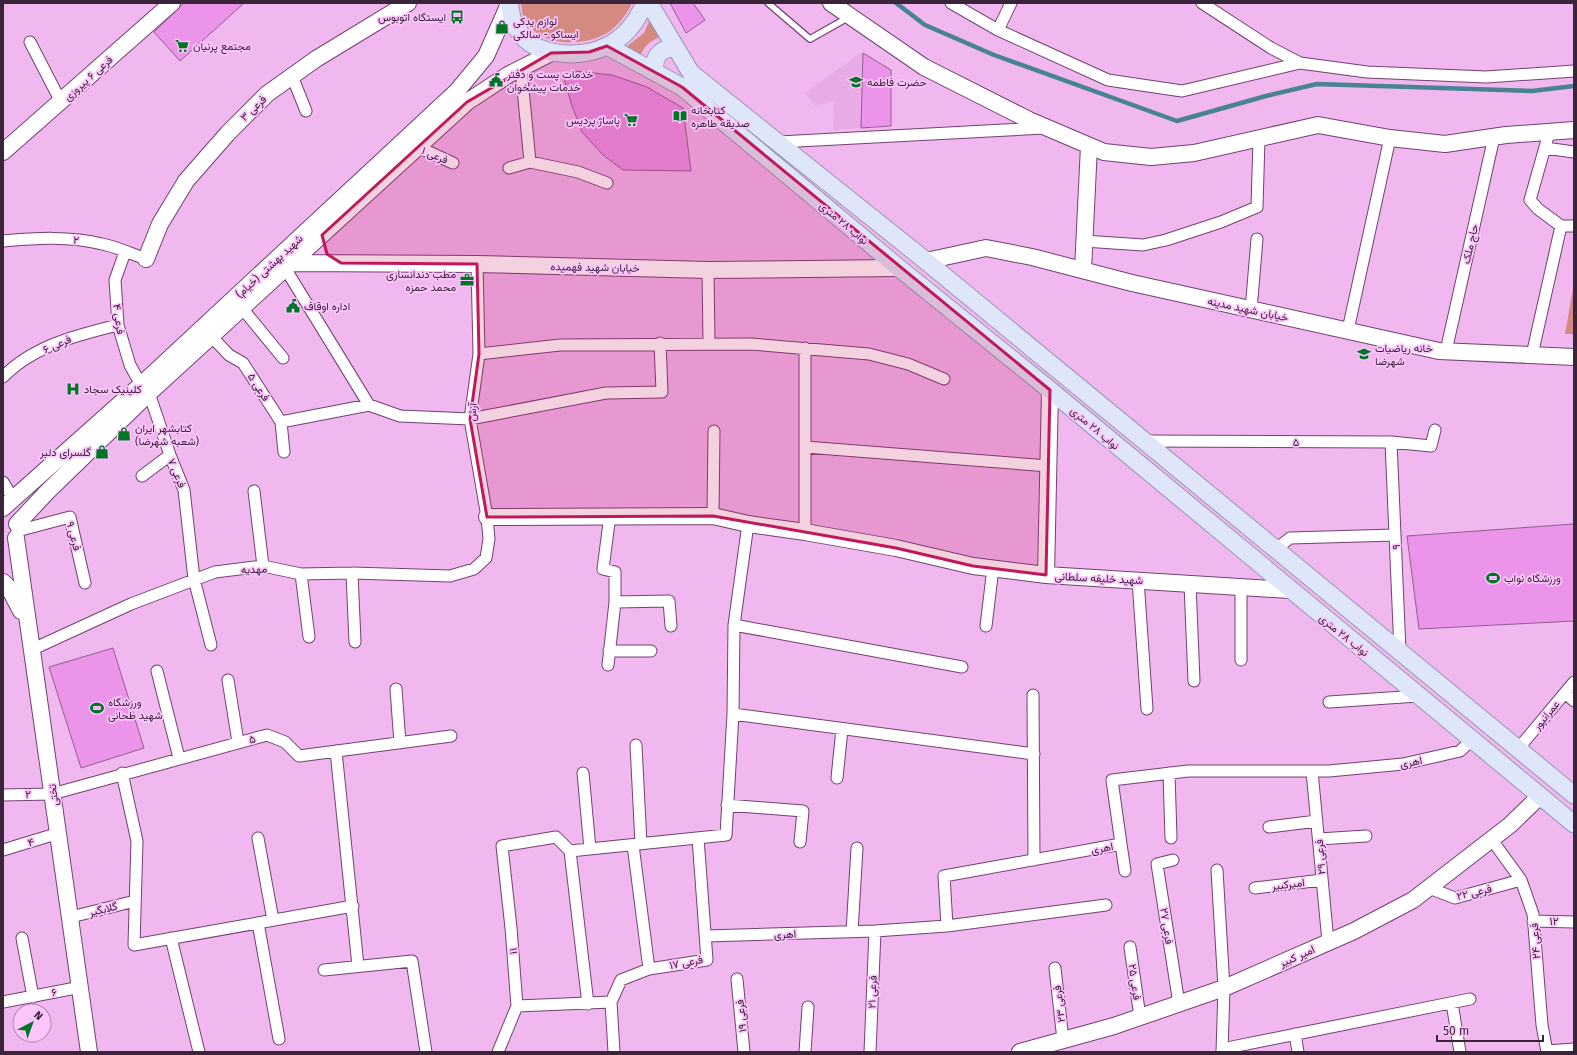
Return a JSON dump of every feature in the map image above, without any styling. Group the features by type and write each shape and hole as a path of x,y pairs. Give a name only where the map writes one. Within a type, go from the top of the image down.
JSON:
{"main road":[{"path":"509,3 513,23 529,43 551,53 589,52 607,46 623,35 637,21 645,3"},
{"name":"نواب ۲۸ متری","path":"649,3 691,72 926,261 1574,795"},
{"name":"نواب ۲۸ متری","path":"607,46 682,88 898,268 1050,390 1289,590 1574,824"},
{"path":"656,73 654,62 660,52 665,49 676,48"}],"street":[{"name":"فرعی ۶ پیروزی","path":"3,152 172,3"},
{"name":"فرعی ۳","path":"146,260 160,224 186,181 228,133 267,94 316,59 408,3"},
{"name":"شهید بهشتی (خیام)","path":"3,551 47,492 145,389 457,91 486,56 509,3"},
{"path":"831,3 924,67 1047,128 1104,152 1151,157 1194,153 1246,140 1259,139 1318,125 1390,138 1445,144 1494,137 1574,130"},
{"path":"951,3 998,30 1108,80 1182,91 1300,63"},
{"path":"998,30 1011,3"},
{"path":"1202,3 1271,48 1300,63 1367,72 1486,77 1574,71"},
{"path":"30,42 61,102"},
{"name":"شهید بهشتی (خیام)","path":"9,504 145,389 211,336 467,102 521,68 551,53"},
{"path":"521,68 530,162"},
{"path":"292,76 306,111"},
{"path":"778,142 1047,128"},
{"path":"1548,133 1546,148 1530,200 1538,209 1561,226 1574,226"},
{"name":"حاج ملک","path":"1446,351 1494,137"},
{"path":"1348,330 1390,138"},
{"path":"1084,241 1143,245 1180,236 1221,222 1257,207 1259,139"},
{"path":"1083,270 1089,146"},
{"name":"فرعی ۱","path":"418,148 453,163"},
{"path":"1546,148 1574,152"},
{"path":"509,168 530,162 578,172 607,183"},
{"path":"1532,355 1561,226"},
{"path":"322,235 324,248 327,254 341,263"},
{"name":"۲","path":"3,241 31,238 71,239 103,244 146,260"},
{"path":"1251,310 1257,239"},
{"name":"خیابان شهید مدینه","path":"926,261 986,248 1251,310 1446,351 1574,357"},
{"name":"فرعی ۴","path":"125,252 115,280 118,325 130,365 145,389"},
{"name":"خیابان شهید فهمیده","path":"288,265 341,263 477,264 708,270 898,268"},
{"name":"آرش","path":"477,264 479,354 470,419 487,517 489,539 486,558"},
{"path":"288,265 369,405"},
{"path":"708,270 709,344"},
{"path":"242,308 283,358"},
{"name":"فرعی ۶","path":"3,377 9,370 35,354 72,336 118,325"},
{"name":"فرعی ۵","path":"211,336 229,355 243,363 282,422 284,452"},
{"path":"479,354 560,345 660,343 751,344 869,354 908,364 944,379"},
{"path":"282,422 369,405 400,416 470,419 606,393 662,392 660,343"},
{"path":"804,532 805,348"},
{"name":"فرعی ۷","path":"145,389 184,490 194,579 211,645"},
{"name":"شهید خلیفه سلطانی","path":"1050,390 1046,575 1289,590"},
{"name":"۵","path":"1145,441 1391,442 1431,446 1435,430"},
{"path":"713,516 714,431"},
{"name":"۹","path":"1391,442 1400,652"},
{"path":"805,447 1049,466"},
{"path":"142,476 170,455"},
{"path":"3,482 9,504"},
{"path":"254,490 263,566"},
{"path":"3,513 12,517 17,531"},
{"path":"608,665 614,602 615,572 603,569 610,515"},
{"path":"487,517 610,515 713,516 748,524 896,548 973,566 1046,575"},
{"name":"فرعی ۹","path":"17,531 70,517 85,583"},
{"path":"588,1004 570,851 726,835 733,714 734,625 748,524"},
{"name":"تختی","path":"17,531 28,623 33,649 89,1052"},
{"path":"1276,549 1290,538 1395,536"},
{"name":"مهدیه","path":"33,649 131,604 215,572 263,566 301,574 352,573 450,576 474,570 486,558"},
{"path":"986,626 993,568"},
{"path":"352,573 355,642"},
{"path":"301,574 309,637"},
{"path":"1138,580 1147,709"},
{"path":"3,582 9,588 28,623"},
{"path":"1190,584 1194,681"},
{"path":"1240,587 1241,660"},
{"path":"614,602 669,601 671,626"},
{"path":"734,625 962,667"},
{"path":"609,651 651,651"},
{"path":"157,671 179,758"},
{"path":"228,680 238,742"},
{"name":"عمرانپور","path":"1518,749 1574,682"},
{"path":"396,689 400,743"},
{"path":"1565,693 1574,701"},
{"path":"1034,695 1034,860"},
{"path":"1329,702 1418,696"},
{"path":"733,714 1034,754"},
{"path":"837,778 842,729"},
{"name":"۵","path":"52,794 267,735 285,742 299,756 451,736"},
{"name":"اهری","path":"706,936 852,932 947,926 944,876 1121,844 1112,780 1188,771 1312,771 1403,764 1460,751 1472,740"},
{"path":"636,745 637,844 649,969"},
{"path":"336,751 358,966"},
{"name":"فرعی ۲۹","path":"1312,771 1328,942"},
{"path":"1168,773 1171,838"},
{"path":"122,774 137,841 134,945 353,906"},
{"path":"583,774 590,849"},
{"name":"۲","path":"3,795 52,794"},
{"name":"امیر کبیر","path":"1020,1052 1140,1017 1224,988 1328,942 1413,900 1492,840 1540,796"},
{"path":"727,805 803,811 800,842"},
{"path":"1269,827 1317,821"},
{"name":"۴","path":"3,850 59,833"},
{"path":"1319,839 1366,836"},
{"name":"۱۱","path":"498,1052 517,1006 511,928 502,846 556,837 570,851"},
{"path":"258,838 273,920"},
{"name":"فرعی ۱۷","path":"614,1052 611,1002 621,980 649,969 707,960 698,838"},
{"name":"فرعی ۲۴","path":"1492,840 1521,880 1533,914 1542,1025 1547,1051"},
{"path":"1121,844 1124,871"},
{"path":"852,932 857,848"},
{"name":"فرعی ۲۷","path":"1173,860 1157,864 1179,1004"},
{"path":"1217,870 1224,988 1222,1050 1470,999"},
{"name":"امیرکبیر","path":"1254,888 1322,880"},
{"name":"فرعی ۲۲","path":"1429,888 1455,898 1521,880"},
{"name":"گلابگیر","path":"71,917 135,901"},
{"path":"947,926 1106,905"},
{"name":"۱۲","path":"1533,921 1574,922"},
{"path":"258,923 279,1039"},
{"name":"فرعی ۲۱","path":"870,1052 875,931"},
{"path":"22,938 33,996"},
{"path":"171,938 199,1052"},
{"name":"فرعی ۲۵","path":"1130,947 1140,1017"},
{"path":"324,970 412,961 426,1052"},
{"name":"فرعی ۲۳","path":"1055,968 1063,1040"},
{"name":"فرعی ۱۹","path":"737,980 744,1052"},
{"name":"۶","path":"3,1002 81,987"},
{"path":"517,1006 611,1002"},
{"path":"1452,1003 1460,1052"},
{"path":"805,1052 808,1007"},
{"path":"1295,1034 1298,1052"},
{"path":"1547,1051 1574,1049"}],"lane":[{"path":"768,3 810,39 850,17"}],"highlighted area":[{"path":"607,46 682,87 1050,390 1046,575 973,566 896,548 713,516 487,517 470,419 479,354 477,264 341,263 327,254 322,235 467,102 551,53 589,52"}],"shaded area":[{"path":"521,3 632,3 620,22 611,30 601,36 581,42 570,42 558,41 538,34 530,27 524,18"},
{"path":"650,19 663,36 648,44 643,50 640,58 625,48 644,33"},
{"name":"حضرت فاطمه","path":"862,52 891,70 891,126 833,130 834,101 815,106 805,93"},
{"path":"1574,283 1574,334 1565,334"}],"building":[{"name":"مجتمع پرنیان","path":"184,3 244,3 180,61 154,32"},
{"path":"670,3 693,3 705,20 686,33"},
{"path":"863,53 891,70 891,126 861,128"},
{"name":"پاساژ پردیس","path":"575,71 612,75 647,87 683,108 691,171 623,170 603,155 582,132 572,106 563,76"},
{"name":"ورزشگاه نواب","path":"1574,524 1574,621 1419,629 1407,536"},
{"name":"ورزشگاه شهید طحانی","path":"113,648 144,748 81,768 49,667"}],"waterway":[{"path":"896,3 925,25 994,55 1177,121 1266,96 1317,84 1532,91 1574,86"}],"place":[{"name":"ایستگاه اتوبوس","path":"457,17"},
{"name":"لوازم یدکی ایساکو - سالکی","path":"502,27"},
{"name":"مجتمع پرنیان","path":"182,46"},
{"name":"خدمات پست و دفتر خدمات پیشخوان","path":"496,80"},
{"name":"حضرت فاطمه","path":"856,82"},
{"name":"کتابخانه صدیقه طاهره","path":"680,116"},
{"name":"پاساژ پردیس","path":"631,120"},
{"name":"مطب دندانسازی محمد حمزه","path":"467,280"},
{"name":"اداره اوقاف","path":"293,306"},
{"name":"خانه ریاضیات شهرضا","path":"1364,354"},
{"name":"کلینیک سجاد","path":"73,389"},
{"name":"کتابشهر ایران (شعبه شهرضا)","path":"124,434"},
{"name":"گلسرای دلبر","path":"102,452"},
{"name":"ورزشگاه نواب","path":"1493,578"},
{"name":"ورزشگاه شهید طحانی","path":"97,708"}]}
